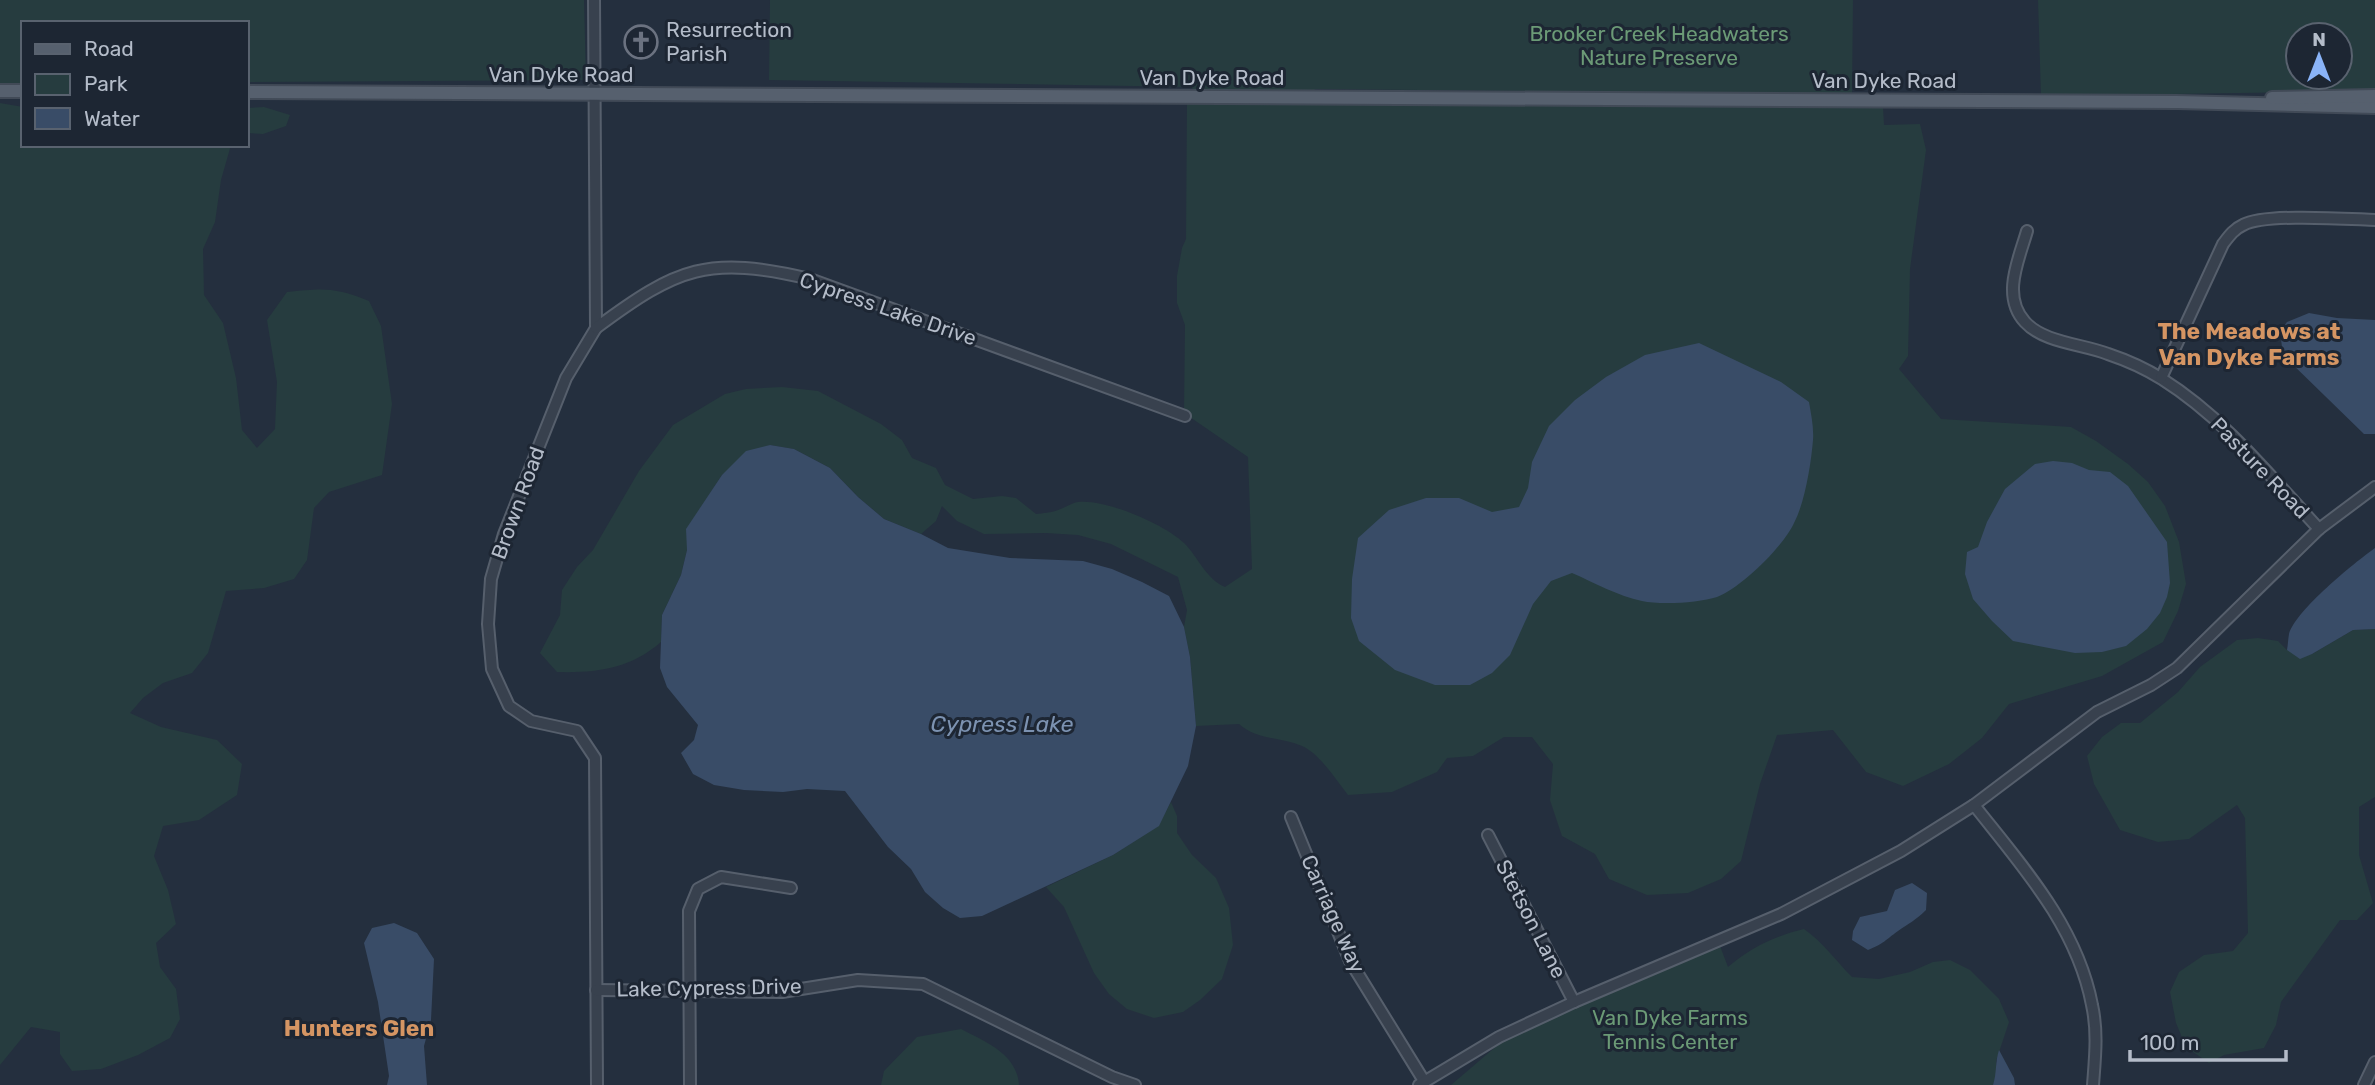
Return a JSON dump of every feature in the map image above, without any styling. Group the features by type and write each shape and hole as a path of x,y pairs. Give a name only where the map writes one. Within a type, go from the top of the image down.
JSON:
{"main road":[{"path":"0,91 21,91"},
{"name":"Van Dyke Road","path":"248,92 2177,102 2375,107"},
{"name":"Van Dyke Road","path":"2177,102 2375,96"}],"street":[{"path":"594,0 596,328"},
{"path":"2161,378 2223,244 2233,231 2245,223 2266,219 2375,220"},
{"name":"Pasture Road","path":"2027,231 2012,289 2016,308 2025,323 2043,334 2108,354 2161,378 2228,429 2319,529"},
{"name":"Cypress Lake Drive","path":"596,328 646,293 669,280 694,271 720,266 770,269 822,283 1185,416"},
{"name":"Brown Road","path":"596,328 566,378 504,534 491,579 488,624 492,669 509,706 531,722 577,731 595,758 597,1085"},
{"path":"1422,1083 1499,1037 1781,914 1901,851 1974,804 2097,712 2151,685 2177,668 2319,529 2375,486"},
{"path":"1974,804 2054,908 2084,968 2093,1007 2096,1043 2093,1085"},
{"name":"Carriage Way","path":"1291,817 1350,961 1422,1083"},
{"name":"Stetson Lane","path":"1488,835 1574,1002"},
{"path":"690,1085 689,911 698,889 721,877 791,888"},
{"name":"Lake Cypress Drive","path":"596,990 782,992 858,980 923,984 1111,1081 1135,1085"},
{"path":"2364,1085 2375,1062"}],"green space":[{"path":"0,0 584,0 586,80 248,82 248,21 21,21 21,85 0,85"},
{"name":"Brooker Creek Headwaters Nature Preserve","path":"770,0 1853,0 1852,94 1315,89 1193,91 1192,87 769,80"},
{"path":"2038,0 2375,0 2375,91 2041,96"},
{"path":"0,103 21,107 21,147 230,147 221,180 215,222 203,249 204,295 223,323 236,378 242,430 257,448 275,429 277,382 267,320 287,292 329,290 369,301 381,326 392,404 382,475 329,492 314,508 307,560 294,579 264,588 226,591 208,653 192,673 163,683 143,698 130,713 161,727 217,740 242,764 237,795 199,820 163,826 154,856 168,890 176,924 156,943 160,967 176,989 180,1019 170,1038 138,1055 101,1069 72,1071 60,1054 60,1032 31,1027 0,1065"},
{"path":"1187,103 1883,107 1884,125 1920,124 1926,150 1910,269 1908,356 1899,369 1941,419 2071,427 2096,441 2148,482 2165,506 2179,542 2186,584 2178,611 2163,642 2102,676 2009,704 1982,738 1949,764 1903,786 1866,772 1833,730 1777,735 1760,784 1741,861 1721,879 1688,893 1647,895 1609,879 1595,854 1562,836 1550,800 1553,764 1532,737 1504,737 1473,756 1447,758 1437,772 1392,792 1348,795 1321,761 1302,746 1261,736 1239,724 1196,726 1190,657 1184,627 1187,610 1178,577 1111,544 1078,535 984,534 957,521 942,506 936,521 921,534 884,519 830,468 794,449 770,445 722,475 687,529 687,550 681,575 662,615 661,642 625,664 586,672 557,672 540,653 560,615 562,590 577,567 593,550 639,471 673,425 725,394 746,389 782,387 818,391 881,424 902,440 912,458 936,468 945,485 973,499 1002,496 1016,498 1036,514 1055,511 1078,502 1104,504 1134,514 1175,536 1184,543 1212,578 1225,587 1252,569 1248,457 1184,413 1185,325 1177,303 1177,276 1186,239"},
{"path":"264,107 290,115 286,126 263,134 248,133 248,108"},
{"path":"2375,629 2375,797 2359,807 2359,855 2373,903 2357,920 2340,920 2281,1002 2276,1025 2264,1048 2224,1055 2209,1063 2186,1047 2176,1023 2170,992 2179,972 2204,955 2233,951 2248,933 2245,818 2237,805 2189,839 2158,842 2120,830 2094,784 2087,756 2102,737 2121,723 2140,723 2178,692 2200,667 2237,640 2258,638 2278,641 2287,650 2312,654 2353,630"},
{"path":"1171,802 1177,816 1177,833 1192,855 1216,878 1229,908 1233,945 1222,979 1200,1000 1183,1012 1154,1018 1127,1009 1109,994 1094,973 1064,907 1046,887 1113,855 1158,826"},
{"name":"Van Dyke Farms Tennis Center","path":"1804,929 1852,977 1879,979 1910,972 1933,962 1950,960 1970,970 1999,999 2009,1022 1996,1061 1997,1075 1993,1085 1451,1085 1506,1038 1720,946 1728,967 1764,943"},
{"path":"961,1029 999,1050 1013,1065 1019,1085 881,1085 884,1071 917,1037"}],"water":[{"path":"2309,313 2375,320 2375,434 2364,434 2283,355 2280,331 2287,322"},
{"path":"1699,343 1781,382 1809,402 1813,440 1801,505 1789,533 1749,576 1717,597 1669,603 1633,599 1572,573 1551,581 1533,604 1510,655 1492,673 1470,685 1435,685 1395,670 1359,641 1351,618 1352,579 1358,538 1389,510 1426,498 1459,498 1492,512 1519,507 1528,488 1532,462 1549,426 1575,400 1606,377 1645,355"},
{"name":"Cypress Lake","path":"770,445 794,449 830,468 884,519 948,548 1010,558 1083,561 1112,569 1169,596 1184,627 1190,657 1196,726 1188,766 1159,826 1113,855 982,916 960,918 943,908 925,892 911,869 888,847 845,791 744,790 714,785 693,774 681,753 694,740 698,725 667,687 660,668 662,615 681,575 687,550 686,529 722,475 746,451"},
{"path":"2053,461 2110,472 2128,486 2167,542 2170,583 2167,597 2160,613 2147,629 2126,646 2102,652 2075,653 2013,641 1973,599 1965,574 1967,552 1978,547 1987,522 2005,489 2035,464"},
{"path":"2375,548 2375,629 2353,630 2300,659 2287,650 2289,634 2302,613 2340,575"},
{"path":"1912,883 1927,893 1926,910 1922,914 1881,944 1868,950 1852,940 1860,917 1887,911 1895,890"},
{"path":"394,923 417,933 434,959 431,1020 424,1046 427,1085 387,1085 389,1076 378,1002 364,943 372,928"},
{"path":"1999,1050 2014,1078 2015,1085 1993,1085"}],"place":[{"name":"Resurrection Parish","path":"641,42"}],"district":[{"name":"The Meadows at Van Dyke Farms","path":"2249,344"},
{"name":"Hunters Glen","path":"359,1028"}]}
